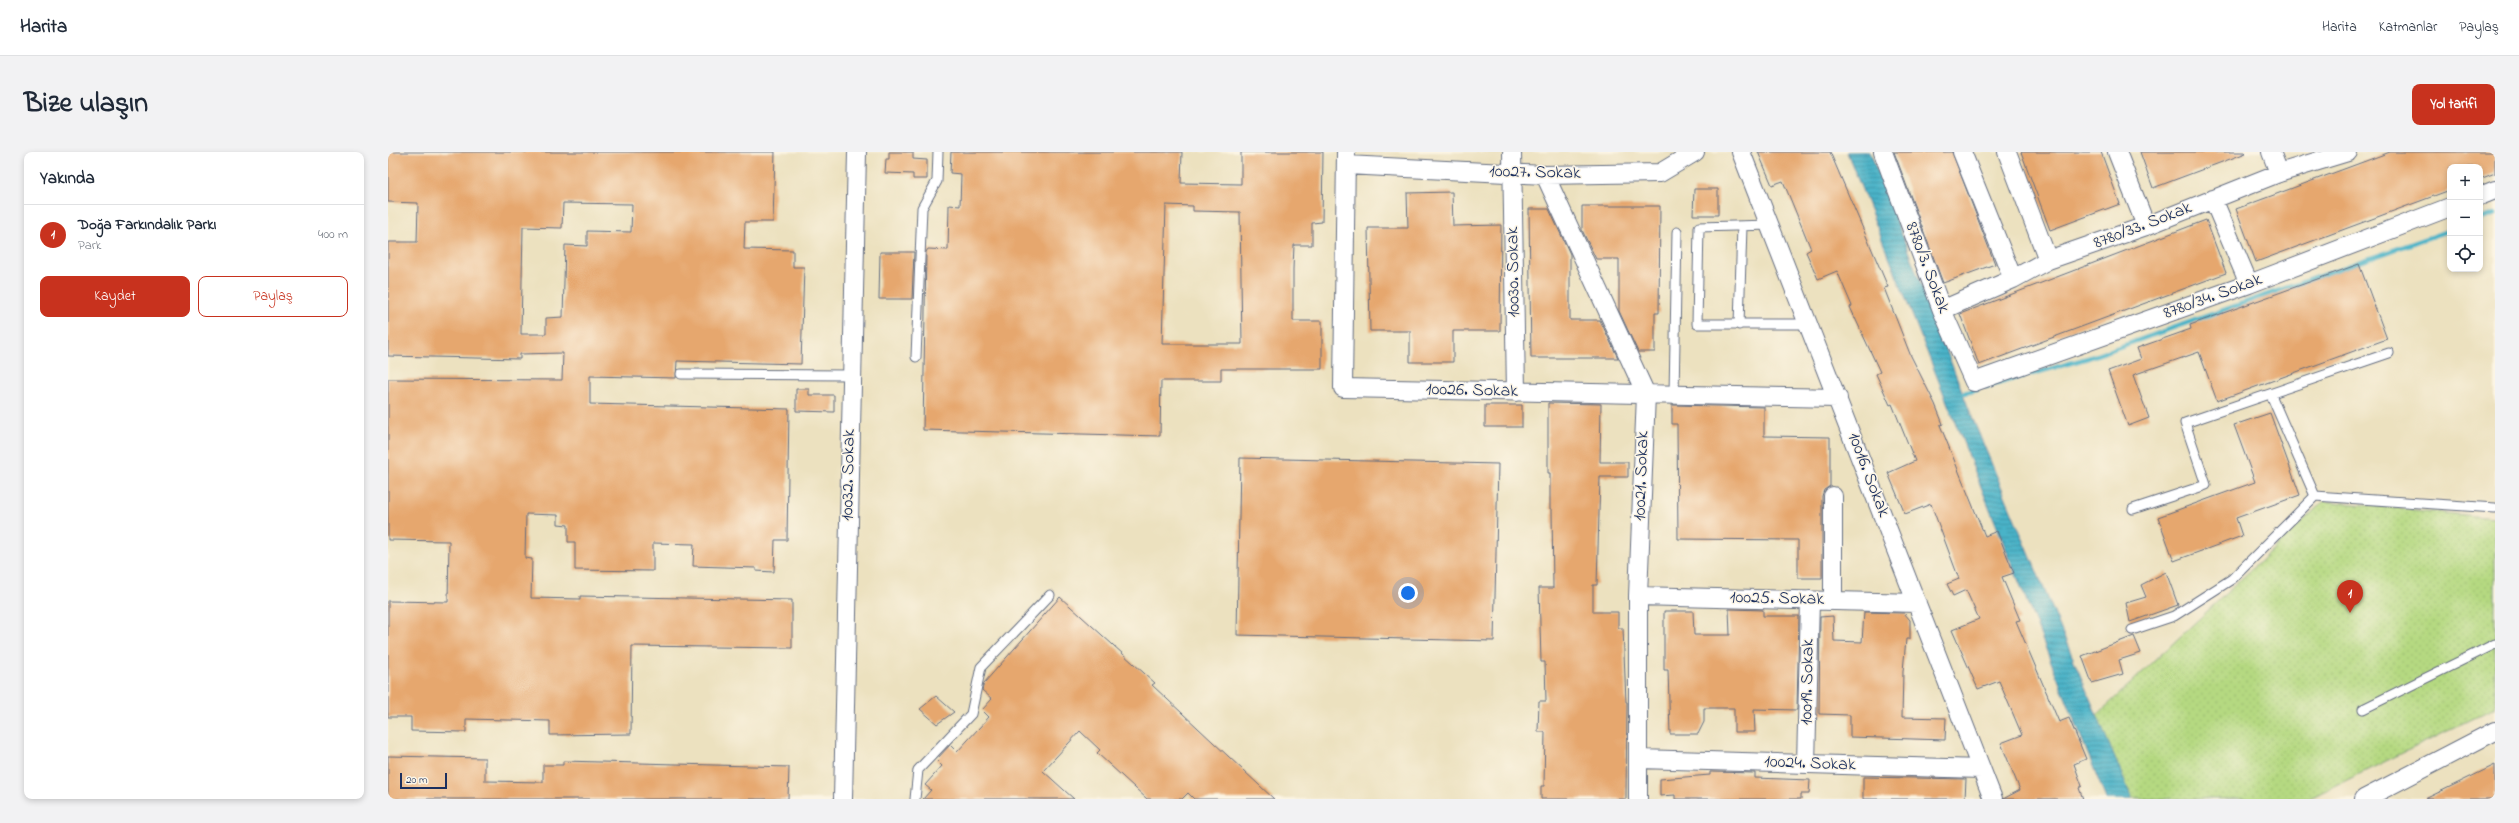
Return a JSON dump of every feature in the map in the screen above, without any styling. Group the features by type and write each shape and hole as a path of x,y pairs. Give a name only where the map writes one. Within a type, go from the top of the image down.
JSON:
{"street":[{"name":"10032. Sokak","path":"843,799 857,152"},
{"name":"10030. Sokak","path":"1512,152 1516,392"},
{"name":"10027. Sokak","path":"1346,158 1545,175 1660,172 1695,152"},
{"name":"10016. Sokak","path":"1741,152 1993,799"},
{"name":"8780/3. Sokak","path":"1883,152 1942,310 1974,382"},
{"path":"1962,152 2012,279"},
{"path":"2007,152 2048,260"},
{"path":"2117,152 2146,226"},
{"path":"2271,152 2279,173"},
{"name":"8780/33. Sokak","path":"1942,310 2012,279 2048,260 2146,226 2279,173 2348,152"},
{"name":"10026. Sokak","path":"1346,158 1343,388 1838,398"},
{"name":"10021. Sokak","path":"1545,175 1646,394 1638,596 1638,799"},
{"path":"2483,195 2495,190"},
{"path":"2213,199 2249,284"},
{"name":"8780/34. Sokak","path":"1974,382 2249,284 2447,208"},
{"path":"1833,496 1833,600"},
{"name":"10025. Sokak","path":"1638,596 1917,603"},
{"name":"10019. Sokak","path":"1806,764 1810,600"},
{"path":"2364,799 2495,731"},
{"name":"10024. Sokak","path":"1639,759 1981,769"}],"lane":[{"path":"916,357 922,208 937,181 938,152"},
{"path":"1770,225 1699,227 1697,324 1739,326 1809,324"},
{"path":"1739,326 1742,226"},
{"path":"1674,395 1677,232"},
{"path":"2133,509 2206,486 2185,423 2271,395 2390,353"},
{"path":"681,374 851,375"},
{"path":"2271,395 2315,496"},
{"path":"2132,630 2174,616 2232,579 2315,496 2495,508"},
{"path":"915,799 918,770 970,714 981,667 1050,595"},
{"path":"2363,709 2495,644"}],"green space":[{"path":"2324,501 2495,518 2495,708 2308,799 2132,799 2096,716"}],"water":[{"path":"1847,152 1870,152 1972,417 2132,799 2106,799"}],"building":[{"path":"388,152 775,152 773,222 745,222 744,249 793,250 793,267 804,267 801,364 677,361 676,378 590,376 590,404 789,409 787,540 775,540 774,572 756,571 756,568 693,566 694,544 653,543 653,571 575,570 575,542 568,542 568,525 558,524 558,515 526,514 525,558 532,559 531,598 580,599 580,596 792,600 792,648 632,646 631,734 550,735 550,721 466,719 466,732 411,731 411,717 388,717 388,601 448,602 449,541 388,540 388,379 562,380 563,353 520,354 520,359 388,356 388,242 417,242 418,203 388,202","holes":["563,203 632,204 631,232 587,231 587,246 565,245 563,317 546,318 546,334 521,334 523,227 562,228"]},
{"path":"889,152 913,152 913,159 927,160 927,179 913,179 913,174 885,173 886,159 889,159"},
{"path":"951,152 1182,152 1181,183 1241,184 1241,152 1323,152 1322,222 1312,223 1312,245 1294,245 1293,269 1293,321 1322,321 1322,369 1221,369 1221,381 1161,381 1160,436 923,430 926,252 928,249 948,250 949,205 960,206 961,174 950,173","holes":["1166,205 1193,206 1193,211 1240,212 1242,344 1162,344"]},
{"path":"1758,152 1830,152 1888,287 1884,288 1910,354 1935,404 1943,424 1940,425 1985,536 1997,531 2014,573 2002,577 2020,620 2016,621 2059,722 2069,718 2086,759 2074,764 2082,786 2079,788 2083,799 2003,799 2020,790 2001,743 2022,735 1999,681 1978,689 1952,630 1979,619 1966,590 1953,596 1947,584 1959,579 1931,504 1905,514 1888,473 1915,461 1892,404 1890,405 1876,374 1880,372 1850,307 1852,306 1837,271 1818,279 1806,252 1811,249 1783,181 1772,185"},
{"path":"1894,152 1952,152 1995,264 1943,283"},
{"path":"2021,152 2101,152 2120,204 2050,230"},
{"path":"2140,152 2245,152 2246,153 2153,188"},
{"path":"2390,152 2495,152 2495,173 2483,178 2483,164 2447,164 2447,191 2256,262 2236,209"},
{"path":"1694,189 1718,189 1718,215 1693,215"},
{"path":"1452,192 1453,226 1501,225 1500,331 1453,331 1453,362 1410,362 1410,331 1370,331 1368,228 1408,228 1407,193"},
{"path":"1582,206 1660,206 1659,313 1655,313 1655,352 1638,352 1619,311 1619,259 1596,259 1582,230"},
{"path":"1529,209 1549,209 1570,254 1570,320 1600,320 1618,358 1531,358"},
{"path":"2206,220 2226,273 1979,365 1960,314"},
{"path":"880,252 914,252 912,299 879,299"},
{"path":"2359,264 2387,339 2217,401 2199,352 2133,375 2149,418 2128,426 2108,371 2141,359 2137,348 2191,329 2190,325"},
{"path":"796,389 809,389 809,395 834,395 834,412 796,411"},
{"path":"1548,403 1601,404 1600,462 1628,462 1628,477 1600,477 1597,585 1593,585 1593,612 1618,612 1618,628 1623,628 1627,702 1626,799 1541,799 1541,786 1544,786 1545,732 1538,732 1539,701 1546,701 1545,662 1541,662 1539,588 1553,588 1552,509 1550,509 1550,473 1548,473"},
{"path":"1485,405 1522,405 1522,427 1485,427"},
{"path":"1672,405 1764,407 1764,436 1830,437 1830,486 1824,490 1822,496 1822,578 1798,578 1798,540 1678,539 1677,424 1672,424"},
{"path":"2270,413 2300,495 2236,518 2242,536 2174,561 2158,517 2255,482 2234,425"},
{"path":"1240,458 1498,464 1494,641 1237,635"},
{"path":"2166,572 2178,605 2130,622 2126,603 2146,597 2141,585"},
{"path":"1060,597 1155,683 1152,685 1274,799 1194,799 1188,793 1182,799 1147,799 1097,753 1100,750 1080,731 1043,771 1074,799 923,799 931,790 925,785 942,766 936,760 950,745 957,752 989,717 982,710 992,699 982,690 984,683"},
{"path":"1729,609 1763,610 1763,616 1799,616 1797,710 1754,709 1755,732 1734,732 1734,708 1704,708 1704,722 1698,734 1670,734 1668,670 1664,670 1664,611 1693,611 1694,635 1730,635"},
{"path":"1864,612 1904,613 1910,620 1910,639 1906,639 1903,671 1902,717 1946,718 1945,740 1850,737 1850,715 1819,714 1820,617 1833,616 1834,641 1862,642"},
{"path":"2134,636 2141,653 2119,660 2123,674 2092,683 2082,656"},
{"path":"936,696 954,712 937,724 920,709"},
{"path":"388,756 485,758 485,781 543,782 543,765 563,765 563,761 789,767 788,799 388,799"},
{"path":"2495,765 2495,799 2425,799"},
{"path":"1710,772 1755,773 1755,778 1810,780 1809,794 1801,794 1801,799 1675,799 1675,795 1660,796 1660,779 1710,775"},
{"path":"1863,777 1966,779 1965,799 1863,799"}],"waterway":[{"path":"2483,218 2495,214"},
{"path":"1986,387 2088,358 2447,231"},
{"path":"1964,393 1977,390"}],"place":[{"name":"Doğa Farkındalık Parkı","path":"2350,613"}]}
